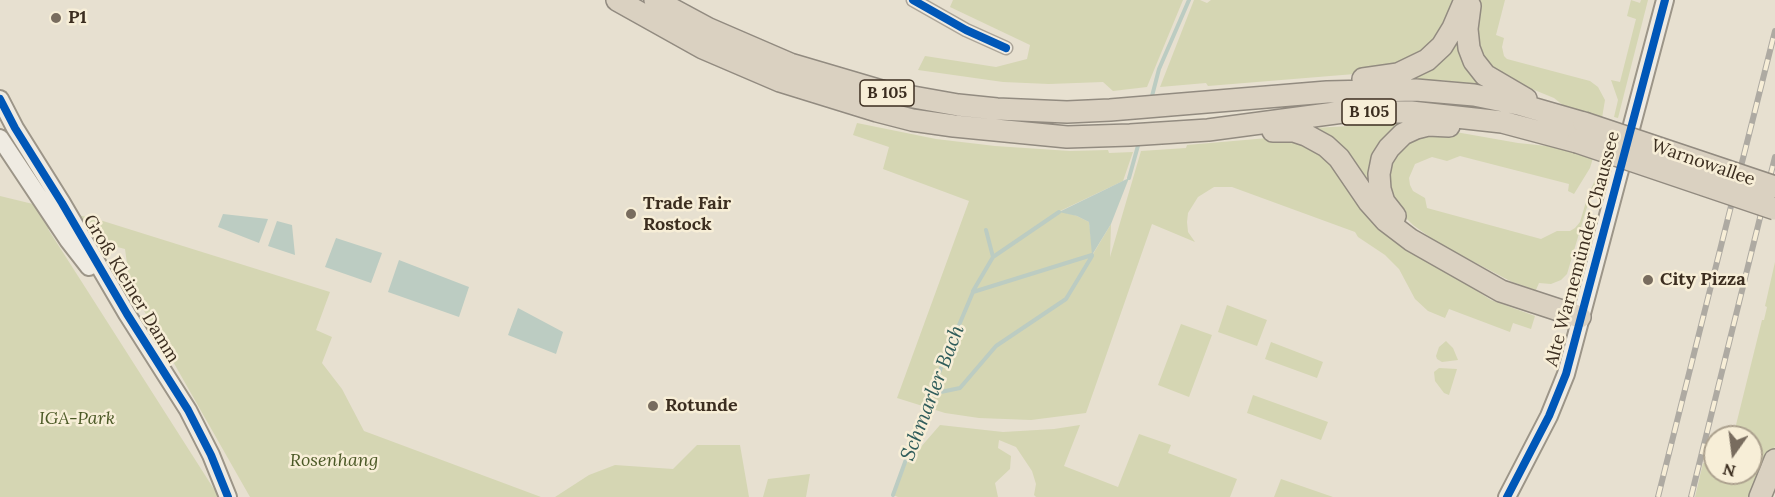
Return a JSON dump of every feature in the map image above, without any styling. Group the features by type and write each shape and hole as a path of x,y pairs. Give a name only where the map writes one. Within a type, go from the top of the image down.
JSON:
{"highway":[{"name":"B 105","path":"617,0 703,48 811,92 912,120 954,126 1067,137 1130,135 1208,130 1343,112 1379,111 1441,114 1502,122 1530,129 1580,132"},
{"name":"B 105","path":"655,0 709,29 790,64 885,92 997,109 1067,112 1371,90 1474,95 1562,115"},
{"path":"1327,92 1345,80 1398,74 1427,60 1442,46 1465,0"},
{"path":"1471,0 1467,29 1468,48 1474,62 1485,75 1499,84 1562,115"},
{"name":"Warnowallee","path":"1562,115 1580,132 1775,209"},
{"path":"1428,248 1384,202 1379,174 1382,159 1389,148 1403,134 1428,125 1476,128 1510,135 1530,129"},
{"path":"1208,130 1235,134 1294,131 1316,139 1339,158 1369,202 1386,221 1411,240 1501,291 1580,317"},
{"name":"Warnowallee","path":"1580,132 1775,188"},
{"path":"1760,497 1775,460"},
{"path":"1768,497 1775,480"}],"street":[{"path":"913,0 966,30 1006,48"},
{"name":"Alte Warnemünder Chaussee","path":"1507,497 1549,416 1560,389 1665,0"},
{"name":"Groß Kleiner Damm","path":"0,99 127,315 188,410 211,455 228,497"},
{"name":"Groß Kleiner Damm","path":"0,138 68,240 127,315"}],"green space":[{"path":"953,0 1183,0 1147,87 1113,91 1103,82 1049,84 1003,82 918,70 925,56 996,67 1027,59 1030,45 950,7"},
{"path":"1194,0 1207,3 1211,0 1458,0 1424,55 1379,72 1208,86 1206,83 1160,87"},
{"path":"1478,0 1505,0 1496,35 1504,38 1502,47 1507,59 1590,81 1598,87 1605,100 1602,118 1564,106 1554,98 1500,76 1491,69 1476,43"},
{"path":"1631,0 1640,3 1641,0 1648,0 1618,118 1614,117 1618,100 1611,80 1620,82 1636,19 1627,16"},
{"path":"1458,32 1486,85 1440,80 1405,81"},
{"path":"1403,122 1375,201 1314,128 1368,125"},
{"path":"857,123 936,139 995,146 1070,151 1108,150 1109,153 1133,152 1123,181 1060,211 1089,222 1093,254 1111,224 1110,257 1141,151 1268,138 1288,139 1320,152 1460,279 1491,300 1535,316 1531,329 1513,323 1510,332 1449,309 1445,318 1428,311 1415,299 1399,269 1385,255 1358,237 1355,232 1232,187 1214,187 1198,197 1188,213 1188,232 1195,242 1152,224 1086,413 1031,420 979,418 945,413 897,398 969,201 883,169 889,147 853,135"},
{"path":"1450,131 1556,147 1593,158 1590,168 1574,194 1568,191 1569,184 1460,156 1447,161 1432,157 1415,164 1409,178 1410,185 1413,191 1425,198 1427,208 1541,239 1557,231 1570,231 1575,228 1580,222 1588,195 1603,163 1605,164 1586,210 1567,274 1561,280 1551,284 1539,283 1536,290 1512,282 1438,243 1413,225 1391,201 1387,169 1404,141 1413,137"},
{"name":"IGA-Park","path":"0,196 103,221 330,292 316,330 332,337 322,363 342,389 364,431 541,497 250,497 130,286 125,249 48,229 219,497 0,497"},
{"path":"1775,262 1775,446 1763,477 1763,425 1736,425 1762,320 1764,320"},
{"path":"1227,305 1267,320 1257,346 1218,332"},
{"path":"1181,324 1212,335 1189,397 1158,385"},
{"path":"1446,341 1453,348 1458,360 1442,362 1437,359 1439,347"},
{"path":"1271,342 1323,362 1317,378 1265,359"},
{"path":"1439,368 1457,369 1449,395 1444,393 1435,381 1434,372"},
{"path":"1253,395 1328,422 1321,440 1247,413"},
{"path":"940,425 1003,432 1080,425 1064,466 1118,487 1139,434 1171,445 1168,453 1237,479 1230,497 1036,497 1034,495 1036,484 1032,471 1016,447 999,440 998,448 1011,456 1010,469 995,483 998,497 898,497 893,495 906,464"},
{"path":"697,445 740,445 749,497 555,497 589,475 615,465 673,469"},
{"path":"1703,463 1703,485 1760,485 1755,497 1695,497"},
{"path":"810,474 806,497 763,497 768,479"},
{"path":"1281,479 1333,497 1274,497"}],"shaded area":[{"path":"1129,178 1111,224 1092,255 1089,222 1077,216 1059,212"},
{"path":"223,214 268,219 259,243 218,227"},
{"path":"277,221 292,225 295,255 268,246"},
{"path":"336,238 382,253 371,283 325,267"},
{"path":"399,260 469,287 459,317 388,292"},
{"path":"518,308 563,332 556,354 508,335"}],"waterway":[{"name":"Schmarler Bach","path":"1151,100 1159,69 1189,0"},
{"name":"Schmarler Bach","path":"1129,178 1139,142"},
{"name":"Schmarler Bach","path":"973,291 993,257 1059,212"},
{"name":"Schmarler Bach","path":"986,230 993,257"},
{"name":"Schmarler Bach","path":"893,495 930,394 973,292 1092,255"},
{"path":"931,394 960,388 996,346 1066,299 1092,256"}],"railway":[{"path":"1658,497 1775,31"},
{"path":"1691,497 1775,157"}],"cycle path":[{"path":"913,0 966,30 1006,48"},
{"path":"1507,497 1549,416 1566,374 1665,0"},
{"path":"0,99 15,128 127,314 188,410 211,455 228,497"}],"place":[{"name":"P1","path":"56,18"},
{"name":"Trade Fair Rostock","path":"631,214"},
{"name":"City Pizza","path":"1648,280"},
{"name":"Rotunde","path":"653,406"}],"park label":[{"name":"Rosenhang","path":"334,461"}]}
